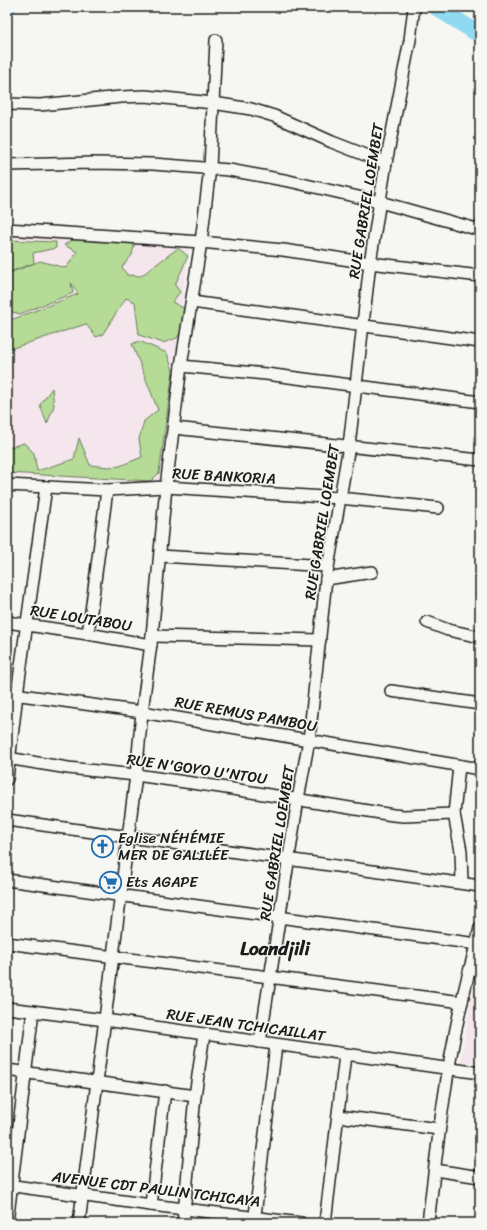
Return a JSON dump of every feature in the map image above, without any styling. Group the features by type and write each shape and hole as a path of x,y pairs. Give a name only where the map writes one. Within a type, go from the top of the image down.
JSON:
{"street":[{"name":"RUE GABRIEL LOEMBET","path":"260,1042 298,800 310,740 326,579 349,446 364,326 370,263 386,163 410,40 414,7"},
{"path":"79,1223 136,775 142,712 152,640 166,487 181,366 201,242 210,168 216,40"},
{"path":"7,104 40,105 145,96 213,103 251,109 274,116 332,142 386,163"},
{"path":"7,165 154,164 230,170 289,181 380,202 480,230"},
{"path":"7,229 201,242 283,250 370,263 480,276"},
{"path":"192,302 480,342"},
{"path":"181,366 266,374 480,402"},
{"path":"174,428 480,460"},
{"name":"RUE BANKORIA","path":"7,485 108,490 166,487 340,498 438,508"},
{"path":"7,779 12,694 27,625 44,512 46,487"},
{"path":"88,634 108,490"},
{"path":"160,556 328,566"},
{"path":"326,579 372,572"},
{"name":"RUE LOUTABOU","path":"7,622 88,634 152,640 320,640"},
{"path":"427,622 448,630 480,637"},
{"path":"391,692 480,704"},
{"name":"RUE REMUS PAMBOU","path":"12,694 142,712 480,769"},
{"name":"RUE N'GOYO U'NTOU","path":"8,758 68,768 136,775 393,815 454,814"},
{"path":"459,766 454,814 461,851 462,883"},
{"path":"7,820 480,886"},
{"path":"7,880 476,944"},
{"path":"428,1223 439,1129 462,1002 480,928"},
{"path":"7,943 462,1002"},
{"name":"RUE JEAN TCHICAILLAT","path":"7,1008 105,1020 480,1073"},
{"path":"7,1223 9,1185 33,1012"},
{"path":"183,1223 195,1096 204,1034"},
{"path":"254,1220 276,1045"},
{"path":"325,1223 346,1055"},
{"path":"7,1070 195,1096"},
{"path":"152,1205 165,1091"},
{"path":"338,1116 439,1129"},
{"path":"435,1170 480,1177"},
{"name":"AVENUE CDT PAULIN TCHICAYA","path":"9,1185 254,1220 301,1223"}],"shaded area":[{"path":"7,234 190,244 159,483 7,476"},
{"path":"480,949 480,1065 460,1062"}],"green space":[{"path":"74,239 135,241 132,255 122,267 127,275 141,276 178,248 188,256 175,285 180,292 172,302 193,313 177,338 163,343 139,335 135,302 126,298 102,335 96,337 86,324 7,350 7,308 11,320 78,294 71,283 73,293 20,314 12,312 7,301 7,274 40,261 66,268 77,252 64,245"},
{"path":"7,240 56,242 56,248 33,253 34,263 7,273"},
{"path":"139,341 167,353 173,371 159,473 151,481 7,473 7,448 24,443 34,453 37,471 74,459 79,438 90,465 108,467 120,466 142,457 139,439 144,421 158,410 132,344"},
{"path":"52,388 54,406 47,424 40,405"}],"waterway":[{"path":"436,7 480,35"}],"place":[{"name":"Eglise NÉHÉMIE MER DE GALILÉE","path":"103,847"},
{"name":"Ets AGAPE","path":"111,882"}],"district":[{"name":"Loandjili","path":"275,948"}]}
